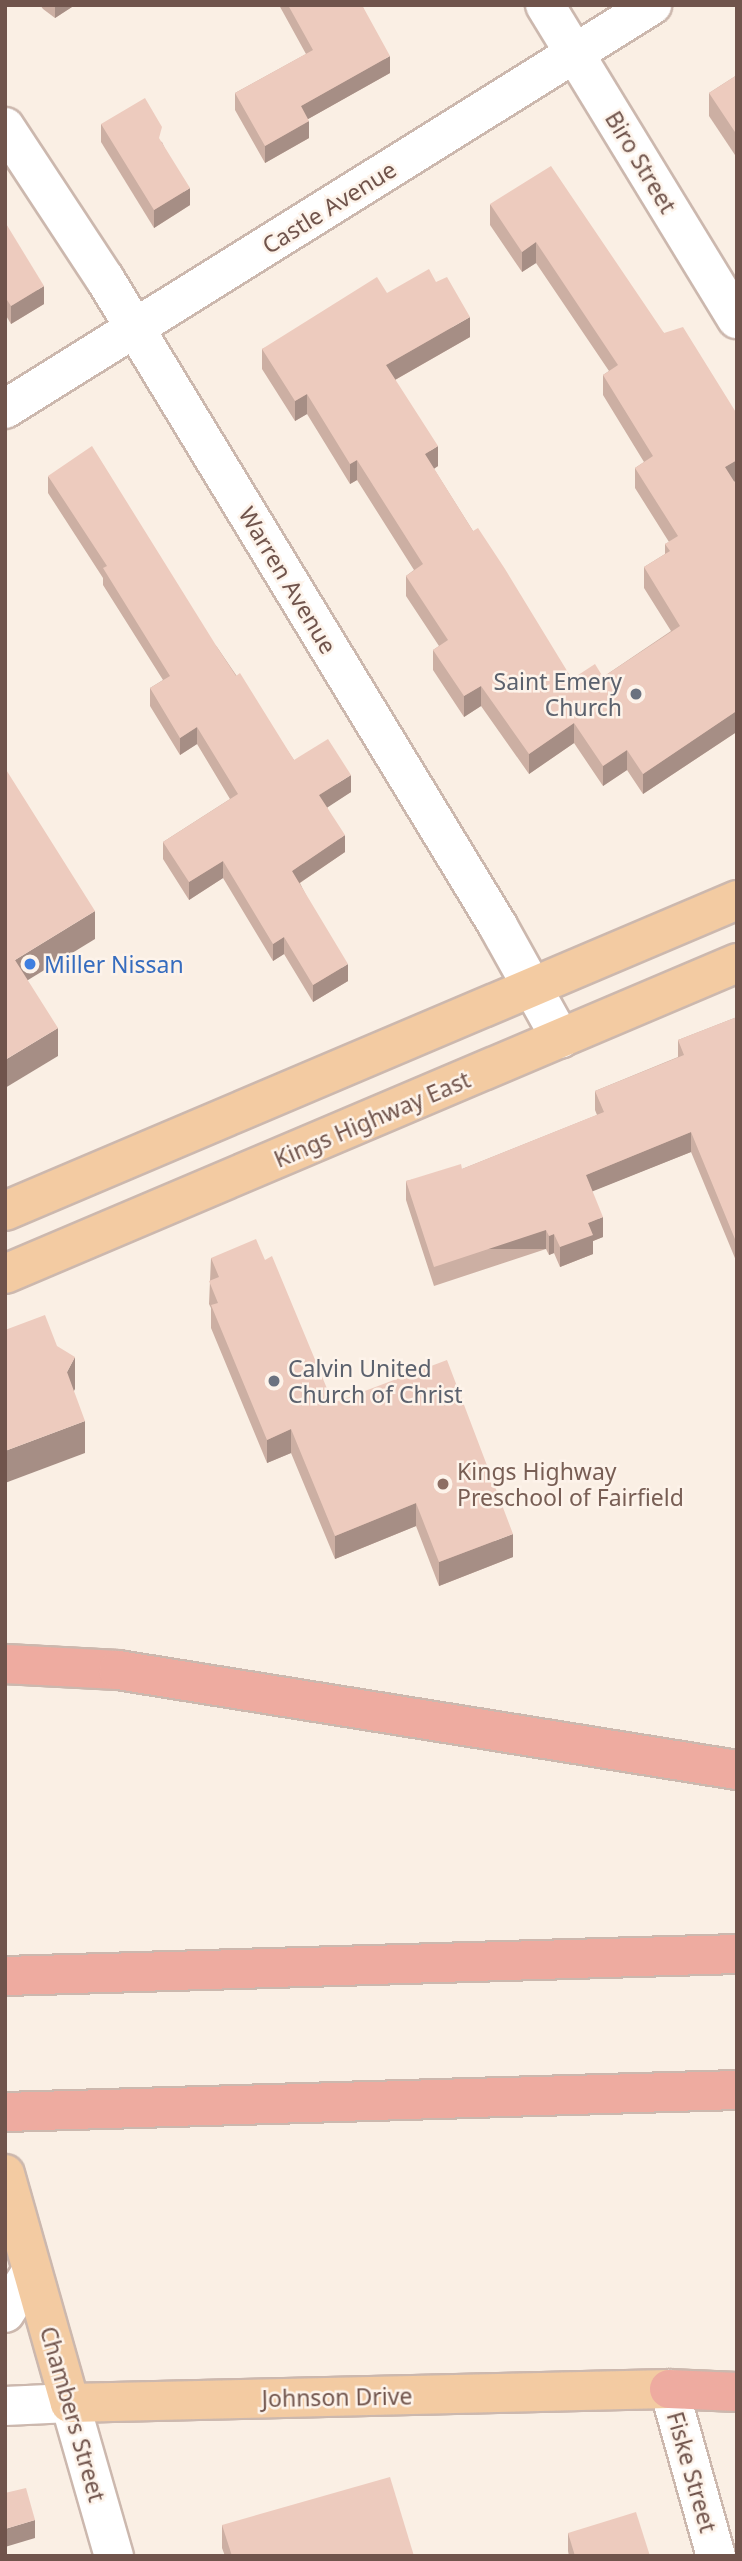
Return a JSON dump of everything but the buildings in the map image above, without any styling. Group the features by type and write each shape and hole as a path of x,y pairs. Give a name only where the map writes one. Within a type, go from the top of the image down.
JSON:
{"highway":[{"path":"5,1664 118,1670 737,1770"},
{"path":"9,1976 737,1954"},
{"path":"5,2112 737,2090"},
{"path":"669,2389 737,2392"}],"main road":[{"path":"5,1210 737,900"},
{"name":"Kings Highway East","path":"5,1273 737,963"},
{"path":"53,1190 80,1242"},
{"name":"Chambers Street","path":"5,2174 70,2403"},
{"name":"Johnson Drive","path":"70,2403 669,2389"}],"street":[{"name":"Biro Street","path":"545,5 737,319"},
{"name":"Castle Avenue","path":"5,409 652,5"},
{"name":"Warren Avenue","path":"5,127 135,329 534,986 561,1039"},
{"path":"5,2313 32,2272"},
{"name":"Fiske Street","path":"669,2389 716,2556"},
{"name":"Johnson Drive","path":"5,2406 70,2403"},
{"name":"Chambers Street","path":"70,2403 114,2556"}],"place":[{"name":"Saint Emery Church","path":"636,694"},
{"name":"Miller Nissan","path":"30,964"},
{"name":"Calvin United Church of Christ","path":"274,1381"},
{"name":"Kings Highway Preschool of Fairfield","path":"443,1484"}]}
